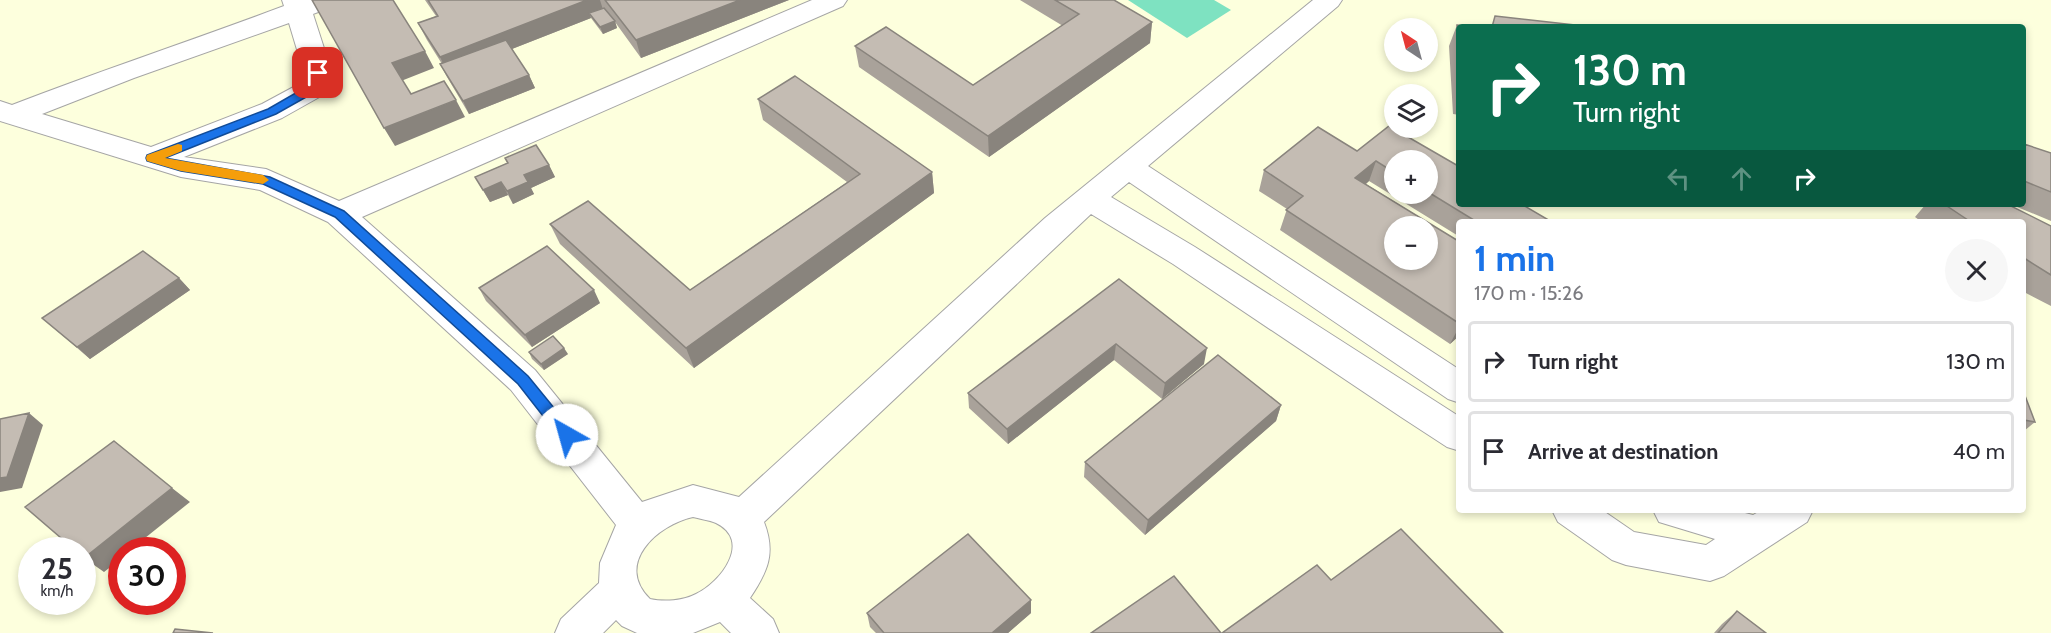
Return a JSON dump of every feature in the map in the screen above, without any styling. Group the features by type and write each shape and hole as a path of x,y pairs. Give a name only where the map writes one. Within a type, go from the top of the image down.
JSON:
{"street":[{"path":"7,112 220,40 297,4 325,0"},
{"path":"339,214 834,0"},
{"path":"741,519 1056,226 1329,0"},
{"path":"152,158 272,111 313,88 318,73 297,4"},
{"path":"7,112 181,166 266,180 339,214 523,380 639,526"},
{"path":"1128,167 1456,386"},
{"path":"1089,199 1140,228 1456,434"},
{"path":"1389,392 1421,362"},
{"path":"693,501 720,506 741,519 749,534 753,550 750,569 741,586 727,602 708,615 686,622 664,623 645,618 629,606 619,590 616,574 620,557 627,540 655,513 674,505 693,501"},
{"path":"1575,513 1626,548 1710,564 1790,513"},
{"path":"1683,513 1758,534"},
{"path":"575,633 619,590"},
{"path":"727,602 759,633"}],"shaded area":[{"path":"0,0 2051,0 2051,633 0,633"}],"green space":[{"path":"1128,0 1214,0 1231,10 1187,38"}],"building":[{"path":"312,0 393,0 425,51 392,63 411,94 444,81 456,100 384,128"},
{"path":"428,0 587,0 440,57 418,23 438,16"},
{"path":"605,0 740,0 636,40"},
{"path":"1055,0 1114,0 1152,22 988,136 855,46 886,27 973,85 1079,14"},
{"path":"604,8 615,21 600,27 589,13"},
{"path":"1495,16 1566,24 1493,24"},
{"path":"506,40 529,75 463,101 440,64"},
{"path":"795,76 932,172 686,348 550,224 588,201 690,290 860,174 758,99"},
{"path":"1318,127 1357,151 1384,130 1384,138 1410,138 1431,150 1384,150 1384,166 1376,161 1355,178 1384,196 1384,204 1398,204 1417,216 1384,216 1384,270 1438,270 1438,229 1456,240 1456,321 1286,210 1303,196 1264,170"},
{"path":"536,145 549,165 524,175 528,182 507,191 501,182 483,190 475,177 508,163 505,158"},
{"path":"2026,145 2051,153 2051,192 2026,182"},
{"path":"1438,154 1456,165 1456,207 1526,207 1547,219 1472,219 1438,198"},
{"path":"1948,207 2013,207 2051,226 2051,275 2026,259 2026,219 1966,219"},
{"path":"547,246 594,290 525,335 479,288"},
{"path":"143,251 179,278 77,347 42,318"},
{"path":"1119,279 1207,348 1165,383 1116,344 1007,429 968,393"},
{"path":"553,336 564,348 541,364 529,352"},
{"path":"1218,355 1281,405 1148,520 1085,462"},
{"path":"2026,398 2035,422 2026,420"},
{"path":"29,413 7,477 0,478 0,419"},
{"path":"114,441 172,488 96,548 96,537 60,537 25,507"},
{"path":"1401,529 1503,633 1222,633 1317,565 1331,580"},
{"path":"968,534 1031,600 992,633 884,633 867,613"},
{"path":"1174,576 1221,633 1091,633"},
{"path":"1737,611 1766,633 1718,633"},
{"path":"175,629 213,633 173,633"}],"slow traffic":[{"path":"178,148 152,158 181,166 263,180"}],"route":[{"path":"318,73 313,88 272,111 152,158 181,166 266,180 339,214 523,380 567,435"}]}
